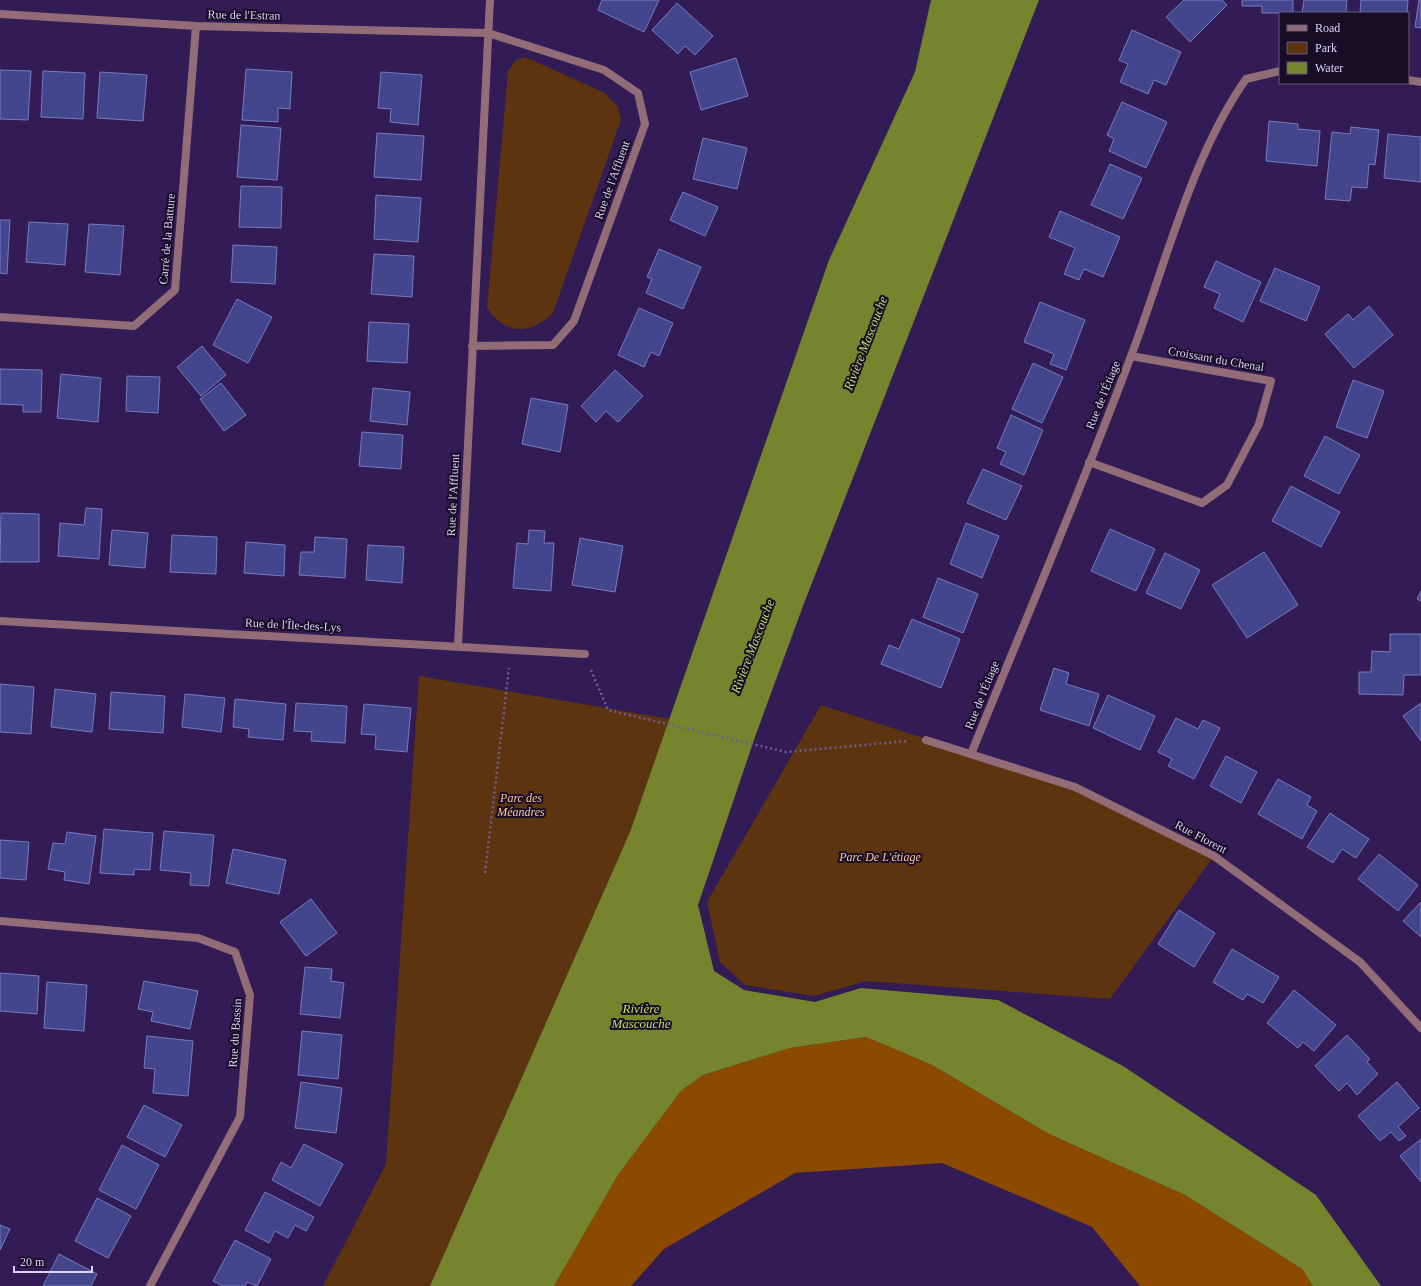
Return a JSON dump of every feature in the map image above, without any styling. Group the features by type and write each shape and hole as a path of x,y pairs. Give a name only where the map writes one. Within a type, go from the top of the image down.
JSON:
{"street":[{"name":"Rue de l'Affluent","path":"458,646 490,0"},
{"name":"Rue de l'Estran","path":"0,14 196,26 488,33"},
{"name":"Carré de la Batture","path":"0,317 134,326 175,290 196,26"},
{"name":"Rue de l'Affluent","path":"472,346 553,345 574,322 645,124 638,93 604,70 488,33"},
{"name":"Rue de l'Étiage","path":"971,754 1131,356 1194,180 1228,104 1246,79 1279,71"},
{"path":"1409,80 1421,82"},
{"name":"Croissant du Chenal","path":"1089,462 1202,504 1227,485 1259,424 1271,380 1131,356"},
{"name":"Rue de l'Île-des-Lys","path":"0,621 585,654"},
{"name":"Rue Florent","path":"926,740 1075,787 1214,856 1360,962 1421,1028"},
{"name":"Rue du Bassin","path":"0,921 198,938 235,952 250,995 240,1117 150,1286"}],"path":[{"path":"485,873 511,651"},
{"path":"585,654 608,710 786,752 926,740"}],"green space":[{"path":"525,57 605,93 618,107 621,120 553,313 536,325 518,329 502,323 494,317 487,308 508,71 516,60"},
{"name":"Parc des Méandres","path":"419,676 670,719 630,832 430,1286 323,1286 386,1164"},
{"name":"Parc De L'étiage","path":"821,705 1075,787 1214,856 1110,999 866,981 814,996 745,985 720,962 707,902"}],"shaded area":[{"path":"866,1037 932,1065 1049,1134 1185,1195 1302,1269 1313,1286 1140,1286 1092,1227 942,1163 795,1173 664,1249 631,1286 554,1286 618,1175 681,1091 703,1075 790,1048"}],"water":[{"name":"Rivière Mascouche","path":"931,0 1039,0 803,606 756,734 698,905 714,971 744,990 815,1002 861,988 998,1000 1123,1066 1316,1195 1381,1286 1313,1286 1302,1269 1185,1195 1049,1134 932,1065 866,1037 790,1048 703,1075 681,1091 618,1175 554,1286 430,1286 630,832 829,260 915,72"}],"building":[{"path":"602,0 659,0 644,32 598,10"},
{"path":"1184,0 1222,0 1227,5 1190,42 1166,17"},
{"path":"1242,0 1293,0 1293,12 1262,13 1262,6 1242,6"},
{"path":"1304,0 1347,0 1346,12 1302,12"},
{"path":"1361,0 1408,0 1407,12 1360,12"},
{"path":"1419,0 1421,0 1421,28 1415,27"},
{"path":"677,3 713,36 695,55 685,46 678,54 652,30"},
{"path":"1132,30 1181,52 1166,85 1154,80 1148,94 1120,82 1128,64 1119,60"},
{"path":"736,58 748,96 701,110 690,72"},
{"path":"246,69 292,72 290,109 278,108 278,122 242,120"},
{"path":"0,70 31,71 28,120 0,119"},
{"path":"43,71 85,73 83,119 41,117"},
{"path":"100,72 147,75 143,121 97,118"},
{"path":"381,72 422,75 418,125 390,122 391,109 378,108"},
{"path":"1122,102 1167,122 1146,168 1109,151 1114,139 1107,135"},
{"path":"1269,121 1298,124 1298,129 1320,131 1317,166 1266,161"},
{"path":"241,125 281,128 277,180 237,177"},
{"path":"1351,127 1379,130 1375,165 1369,164 1367,188 1352,187 1350,201 1325,199 1332,132 1350,134"},
{"path":"377,133 424,136 421,180 374,177"},
{"path":"1388,134 1421,137 1421,182 1384,178"},
{"path":"703,138 747,148 737,189 693,179"},
{"path":"1110,164 1142,178 1123,219 1091,205"},
{"path":"241,186 282,187 281,228 239,227"},
{"path":"683,192 718,207 705,236 670,220"},
{"path":"376,195 421,198 418,242 374,239"},
{"path":"1060,211 1120,237 1103,277 1084,269 1079,280 1064,274 1075,248 1049,237"},
{"path":"0,220 10,220 7,274 0,273"},
{"path":"29,222 68,224 65,265 26,262"},
{"path":"89,224 124,226 120,275 85,272"},
{"path":"233,245 277,247 275,284 231,282"},
{"path":"659,249 701,267 683,309 646,293 652,279 647,277"},
{"path":"374,254 414,256 412,297 371,294"},
{"path":"1216,261 1261,282 1243,322 1214,308 1220,294 1204,287"},
{"path":"1275,268 1320,287 1306,321 1260,301"},
{"path":"237,299 272,317 248,363 213,345"},
{"path":"1040,302 1085,320 1066,370 1050,364 1054,354 1024,342"},
{"path":"1369,306 1393,335 1354,368 1325,334 1348,314 1353,320"},
{"path":"639,308 673,323 659,356 651,352 644,367 618,355"},
{"path":"369,322 409,324 407,363 367,361"},
{"path":"202,346 226,375 201,396 177,367"},
{"path":"1033,363 1063,377 1042,423 1012,409"},
{"path":"0,369 42,370 41,412 23,412 23,405 0,404"},
{"path":"615,370 643,396 618,422 606,411 596,422 581,406"},
{"path":"61,374 101,378 98,422 57,418"},
{"path":"127,376 160,377 158,413 126,411"},
{"path":"1353,380 1384,391 1367,438 1336,427"},
{"path":"221,383 246,415 224,431 200,399"},
{"path":"373,388 410,392 407,425 370,421"},
{"path":"531,398 568,405 560,452 522,444"},
{"path":"1011,415 1043,430 1024,475 1000,464 1006,452 997,448"},
{"path":"362,432 403,435 401,469 359,466"},
{"path":"1325,436 1360,455 1339,494 1304,476"},
{"path":"983,469 1022,486 1006,520 967,503"},
{"path":"1291,486 1340,512 1321,547 1272,521"},
{"path":"86,508 102,509 99,559 58,556 60,523 84,525"},
{"path":"1,513 39,514 39,562 0,562"},
{"path":"966,523 999,536 982,578 950,564"},
{"path":"1110,529 1155,549 1136,591 1091,571"},
{"path":"112,530 148,533 145,568 109,565"},
{"path":"529,530 545,531 544,543 554,543 551,591 513,588 517,543 528,544"},
{"path":"172,535 217,537 216,574 170,572"},
{"path":"315,537 347,539 345,578 299,575 301,552 314,552"},
{"path":"580,538 623,546 615,592 572,585"},
{"path":"246,542 285,545 284,576 244,573"},
{"path":"368,545 404,547 402,583 366,580"},
{"path":"1264,552 1298,605 1247,638 1212,585"},
{"path":"1165,553 1200,570 1181,609 1146,593"},
{"path":"938,578 978,594 963,633 923,617"},
{"path":"1421,591 1421,601 1417,599"},
{"path":"912,619 960,639 941,688 881,664 889,645 899,649"},
{"path":"1390,634 1421,634 1421,675 1404,675 1403,695 1359,694 1359,672 1371,672 1372,651 1390,652"},
{"path":"1054,668 1069,673 1066,684 1099,694 1089,726 1040,710"},
{"path":"0,684 34,687 31,734 0,732"},
{"path":"55,689 96,694 92,732 51,727"},
{"path":"111,692 165,696 163,733 109,729"},
{"path":"185,694 225,698 221,732 182,727"},
{"path":"1108,695 1155,716 1140,750 1093,728"},
{"path":"235,699 286,704 283,740 248,737 249,729 233,727"},
{"path":"296,703 347,706 345,743 311,741 312,732 294,731"},
{"path":"1421,703 1421,741 1403,716"},
{"path":"364,704 411,708 407,752 375,749 376,735 361,734"},
{"path":"1176,718 1198,729 1203,720 1220,728 1194,779 1168,766 1172,759 1158,752"},
{"path":"1226,756 1257,772 1241,803 1210,786"},
{"path":"1278,779 1311,797 1307,805 1317,811 1302,839 1258,814"},
{"path":"1330,813 1369,839 1356,858 1342,849 1333,863 1307,847"},
{"path":"104,829 153,833 150,870 134,869 134,875 100,873"},
{"path":"164,831 214,835 209,886 190,885 191,873 160,870"},
{"path":"67,832 96,836 89,884 64,880 65,872 48,869 53,843 65,844"},
{"path":"0,840 29,842 26,880 0,878"},
{"path":"233,849 286,860 279,894 226,883"},
{"path":"1379,854 1418,885 1398,911 1358,879"},
{"path":"311,899 337,933 306,956 280,922"},
{"path":"1421,902 1421,937 1403,921"},
{"path":"1179,910 1215,933 1194,967 1158,944"},
{"path":"1232,949 1279,977 1263,1003 1247,994 1243,1000 1213,982"},
{"path":"305,967 332,969 331,981 344,983 340,1018 300,1014"},
{"path":"0,973 39,976 37,1014 0,1011"},
{"path":"144,981 198,991 190,1029 151,1021 153,1012 138,1009"},
{"path":"47,982 87,985 84,1031 44,1028"},
{"path":"1294,990 1336,1025 1314,1051 1303,1042 1298,1048 1267,1023"},
{"path":"302,1031 342,1035 338,1079 298,1075"},
{"path":"1347,1035 1370,1059 1367,1062 1378,1074 1357,1095 1347,1083 1339,1091 1315,1066"},
{"path":"147,1036 193,1041 188,1096 153,1093 155,1069 144,1068"},
{"path":"301,1082 342,1088 336,1133 295,1128"},
{"path":"1397,1082 1419,1108 1398,1127 1406,1136 1399,1141 1391,1132 1380,1141 1358,1116"},
{"path":"144,1105 182,1125 165,1157 127,1137"},
{"path":"1421,1139 1421,1182 1400,1156"},
{"path":"304,1144 343,1164 320,1206 272,1180 281,1162 291,1168"},
{"path":"122,1145 159,1165 136,1209 99,1190"},
{"path":"265,1192 314,1217 306,1231 295,1225 288,1238 275,1231 269,1243 245,1230"},
{"path":"97,1198 131,1216 108,1258 75,1241"},
{"path":"0,1225 10,1229 0,1250"},
{"path":"235,1240 271,1259 257,1286 247,1282 245,1286 223,1286 213,1281"},
{"path":"59,1254 97,1274 91,1286 43,1286"}]}
